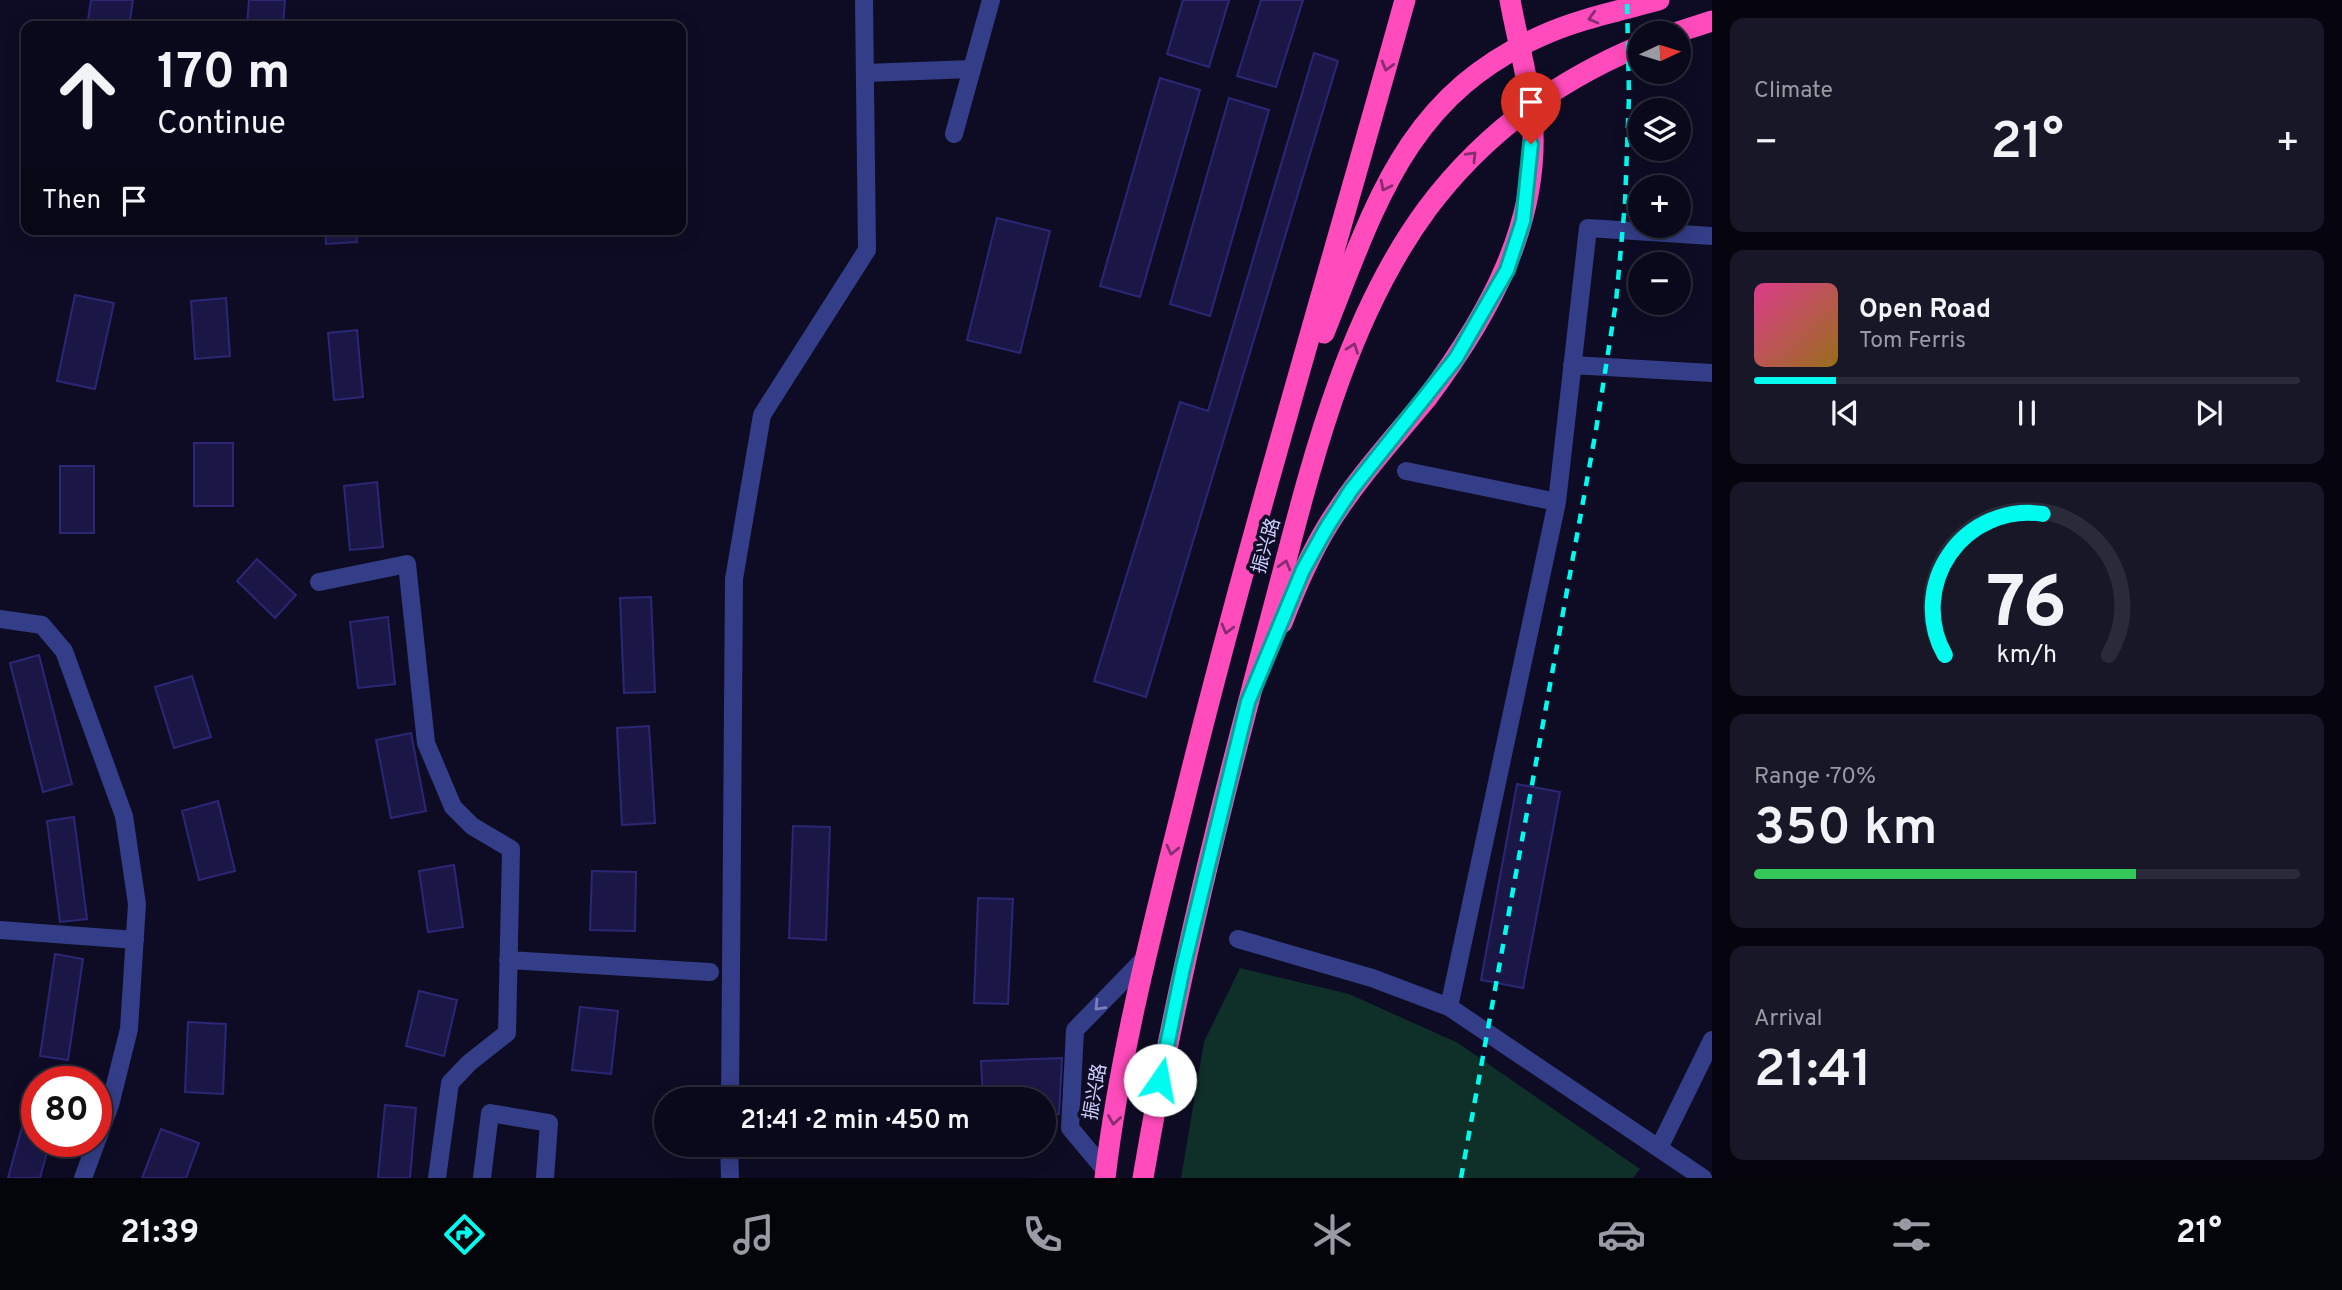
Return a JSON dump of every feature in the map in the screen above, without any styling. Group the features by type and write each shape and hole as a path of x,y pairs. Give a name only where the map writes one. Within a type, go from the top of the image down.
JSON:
{"highway":[{"name":"振兴路","path":"1106,1175 1121,1074 1146,957 1211,691 1405,0"},
{"path":"1248,702 1303,570 1327,527 1351,490 1427,398 1483,316 1507,270 1523,221 1531,169 1532,118 1510,0"},
{"path":"1279,446 1382,189 1405,148 1432,114 1481,71 1540,36 1575,22 1659,0"},
{"path":"1691,28 1712,21"},
{"name":"振兴路","path":"1143,1178 1183,968 1248,702 1331,410 1356,340 1400,250 1454,175 1507,123 1559,86 1628,52"}],"street":[{"path":"730,1087 734,579 762,415 867,250 864,0"},
{"path":"954,134 991,0"},
{"path":"865,73 972,69"},
{"path":"1450,1007 1557,502 1588,228 1712,236"},
{"path":"1573,365 1712,373"},
{"path":"1406,471 1557,502"},
{"path":"318,582 407,565 426,743 453,807 472,826 511,849 507,1034 468,1063 450,1083 437,1178"},
{"path":"0,619 42,625 64,650 124,816 137,904 129,1029 110,1105 83,1178"},
{"path":"0,930 135,940"},
{"path":"1238,939 1372,978 1450,1007 1660,1146 1703,1178"},
{"path":"1106,1175 1070,1128 1075,1031 1146,957"},
{"path":"508,960 710,972"},
{"path":"1660,1146 1712,1040"},
{"path":"482,1178 490,1113 549,1123 545,1178"},
{"path":"729,1157 730,1178"}],"green space":[{"path":"1240,968 1349,994 1458,1043 1640,1169 1633,1178 1181,1178 1204,1042"}],"building":[{"path":"91,0 133,0 130,21 88,21"},
{"path":"249,0 285,0 283,21 247,21"},
{"path":"1183,0 1229,0 1209,67 1167,54"},
{"path":"1261,0 1303,0 1276,87 1237,76"},
{"path":"1314,53 1338,61 1146,697 1094,681 1180,402 1208,411"},
{"path":"1160,78 1200,90 1140,297 1100,286"},
{"path":"1229,98 1269,110 1210,316 1170,304"},
{"path":"997,218 1050,231 1020,353 967,340"},
{"path":"325,235 356,235 357,242 326,244"},
{"path":"75,295 114,303 95,389 57,381"},
{"path":"226,298 230,356 195,359 191,301"},
{"path":"357,330 363,397 334,400 328,333"},
{"path":"194,443 233,443 233,506 194,506"},
{"path":"60,466 94,466 94,533 60,533"},
{"path":"377,482 383,547 350,550 344,486"},
{"path":"257,559 296,595 275,618 237,581"},
{"path":"651,597 655,692 624,693 620,598"},
{"path":"388,617 395,684 358,688 350,622"},
{"path":"39,655 72,784 43,792 10,663"},
{"path":"192,676 211,737 174,748 155,687"},
{"path":"649,726 655,823 622,825 617,728"},
{"path":"411,733 426,811 391,818 376,740"},
{"path":"1517,784 1560,792 1523,988 1481,980"},
{"path":"218,801 235,871 199,880 182,811"},
{"path":"74,817 87,919 60,922 47,821"},
{"path":"793,826 830,827 826,940 789,938"},
{"path":"454,865 463,927 428,932 419,871"},
{"path":"592,871 636,872 635,931 590,930"},
{"path":"978,898 1013,899 1008,1004 974,1003"},
{"path":"55,954 83,959 68,1060 40,1056"},
{"path":"419,991 457,1000 444,1056 406,1046"},
{"path":"580,1007 618,1011 611,1074 572,1070"},
{"path":"188,1022 226,1024 223,1094 185,1092"},
{"path":"1062,1058 1059,1114 1056,1114 1056,1087 982,1087 981,1061"},
{"path":"385,1105 416,1108 410,1178 378,1178"},
{"path":"161,1129 199,1143 186,1178 142,1178"},
{"path":"21,1131 21,1157 46,1157 40,1178 8,1178"}],"railway":[{"path":"1461,1178 1596,430 1616,302 1625,203 1629,96 1627,0"}],"route":[{"path":"1160,1080 1183,968 1248,702 1303,570 1327,527 1351,490 1427,398 1456,358 1483,316 1507,270 1523,221 1531,169 1531,144"}]}
